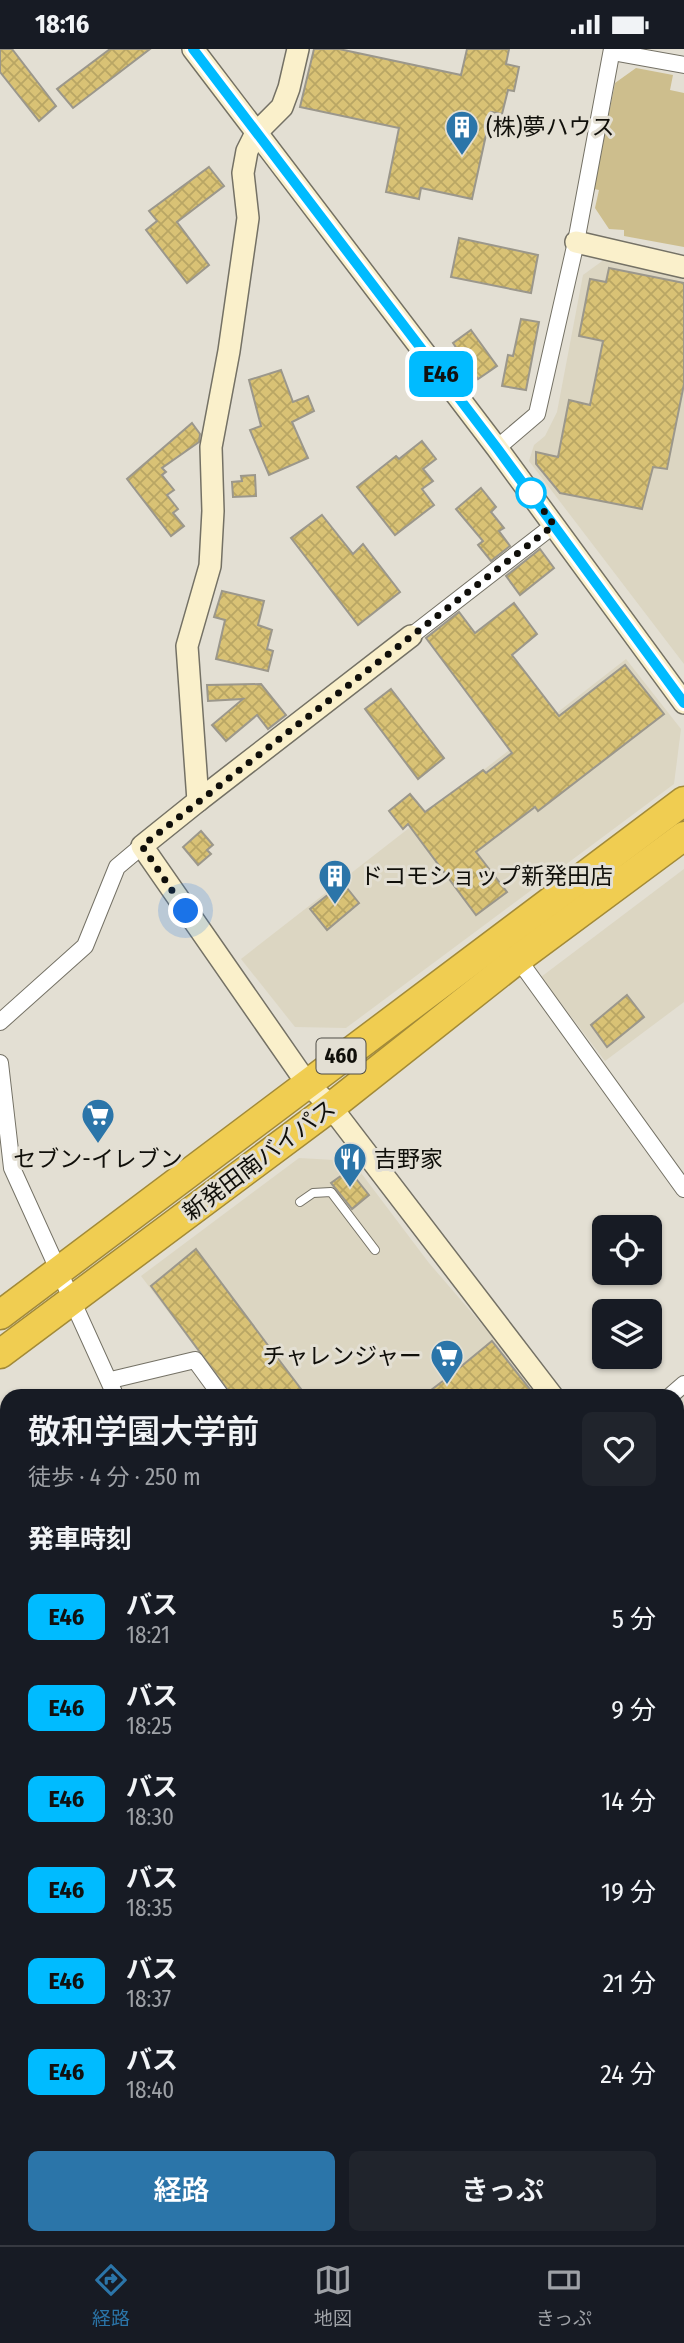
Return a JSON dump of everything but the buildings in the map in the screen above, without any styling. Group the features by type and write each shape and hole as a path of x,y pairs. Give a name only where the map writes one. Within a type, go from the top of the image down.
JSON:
{"highway":[{"name":"新発田南バイパス","path":"0,1315 306,1082 684,801"},
{"name":"新発田南バイパス","path":"0,1354 331,1107 517,959 684,836"}],"street":[{"path":"193,49 497,448 684,703"},
{"path":"198,801 187,646 210,566 213,511 211,447 229,351 248,218 243,173 247,151 256,133 282,107 298,49"},
{"path":"497,448 537,414 576,242 612,50 684,65"},
{"path":"576,242 684,267"},
{"path":"0,1023 85,946 117,867 554,525"},
{"path":"142,846 306,1082 331,1107 547,1389"},
{"path":"517,959 684,1189"},
{"path":"0,1063 12,1168 57,1273 114,1389"},
{"path":"111,1380 195,1360 216,1389"}],"lane":[{"path":"300,1202 313,1192 331,1192 375,1250"}],"shaded area":[{"path":"636,68 673,75 670,90 684,93 684,247 624,236 624,230 609,229 595,208 599,190 594,189 615,83"},
{"path":"605,259 684,277 684,664 529,461 534,445 545,436 557,412 583,275"},
{"path":"626,659 681,729 674,784 346,1028 295,1027 241,959"},
{"path":"684,869 684,1002 605,1061 541,977"},
{"path":"299,1158 352,1161 429,1263 534,1389 227,1389 141,1276"}],"bus line":[{"name":"E46","path":"193,49 497,448 684,703"}],"place":[{"name":"(株)夢ハウス","path":"462,157"},
{"name":"ドコモショップ新発田店","path":"335,906"},
{"name":"セブン-イレブン","path":"98,1145"},
{"name":"吉野家","path":"350,1189"},
{"name":"チャレンジャー","path":"447,1386"}],"route":[{"path":"186,911 142,846 554,525 526,486 531,493"}]}
